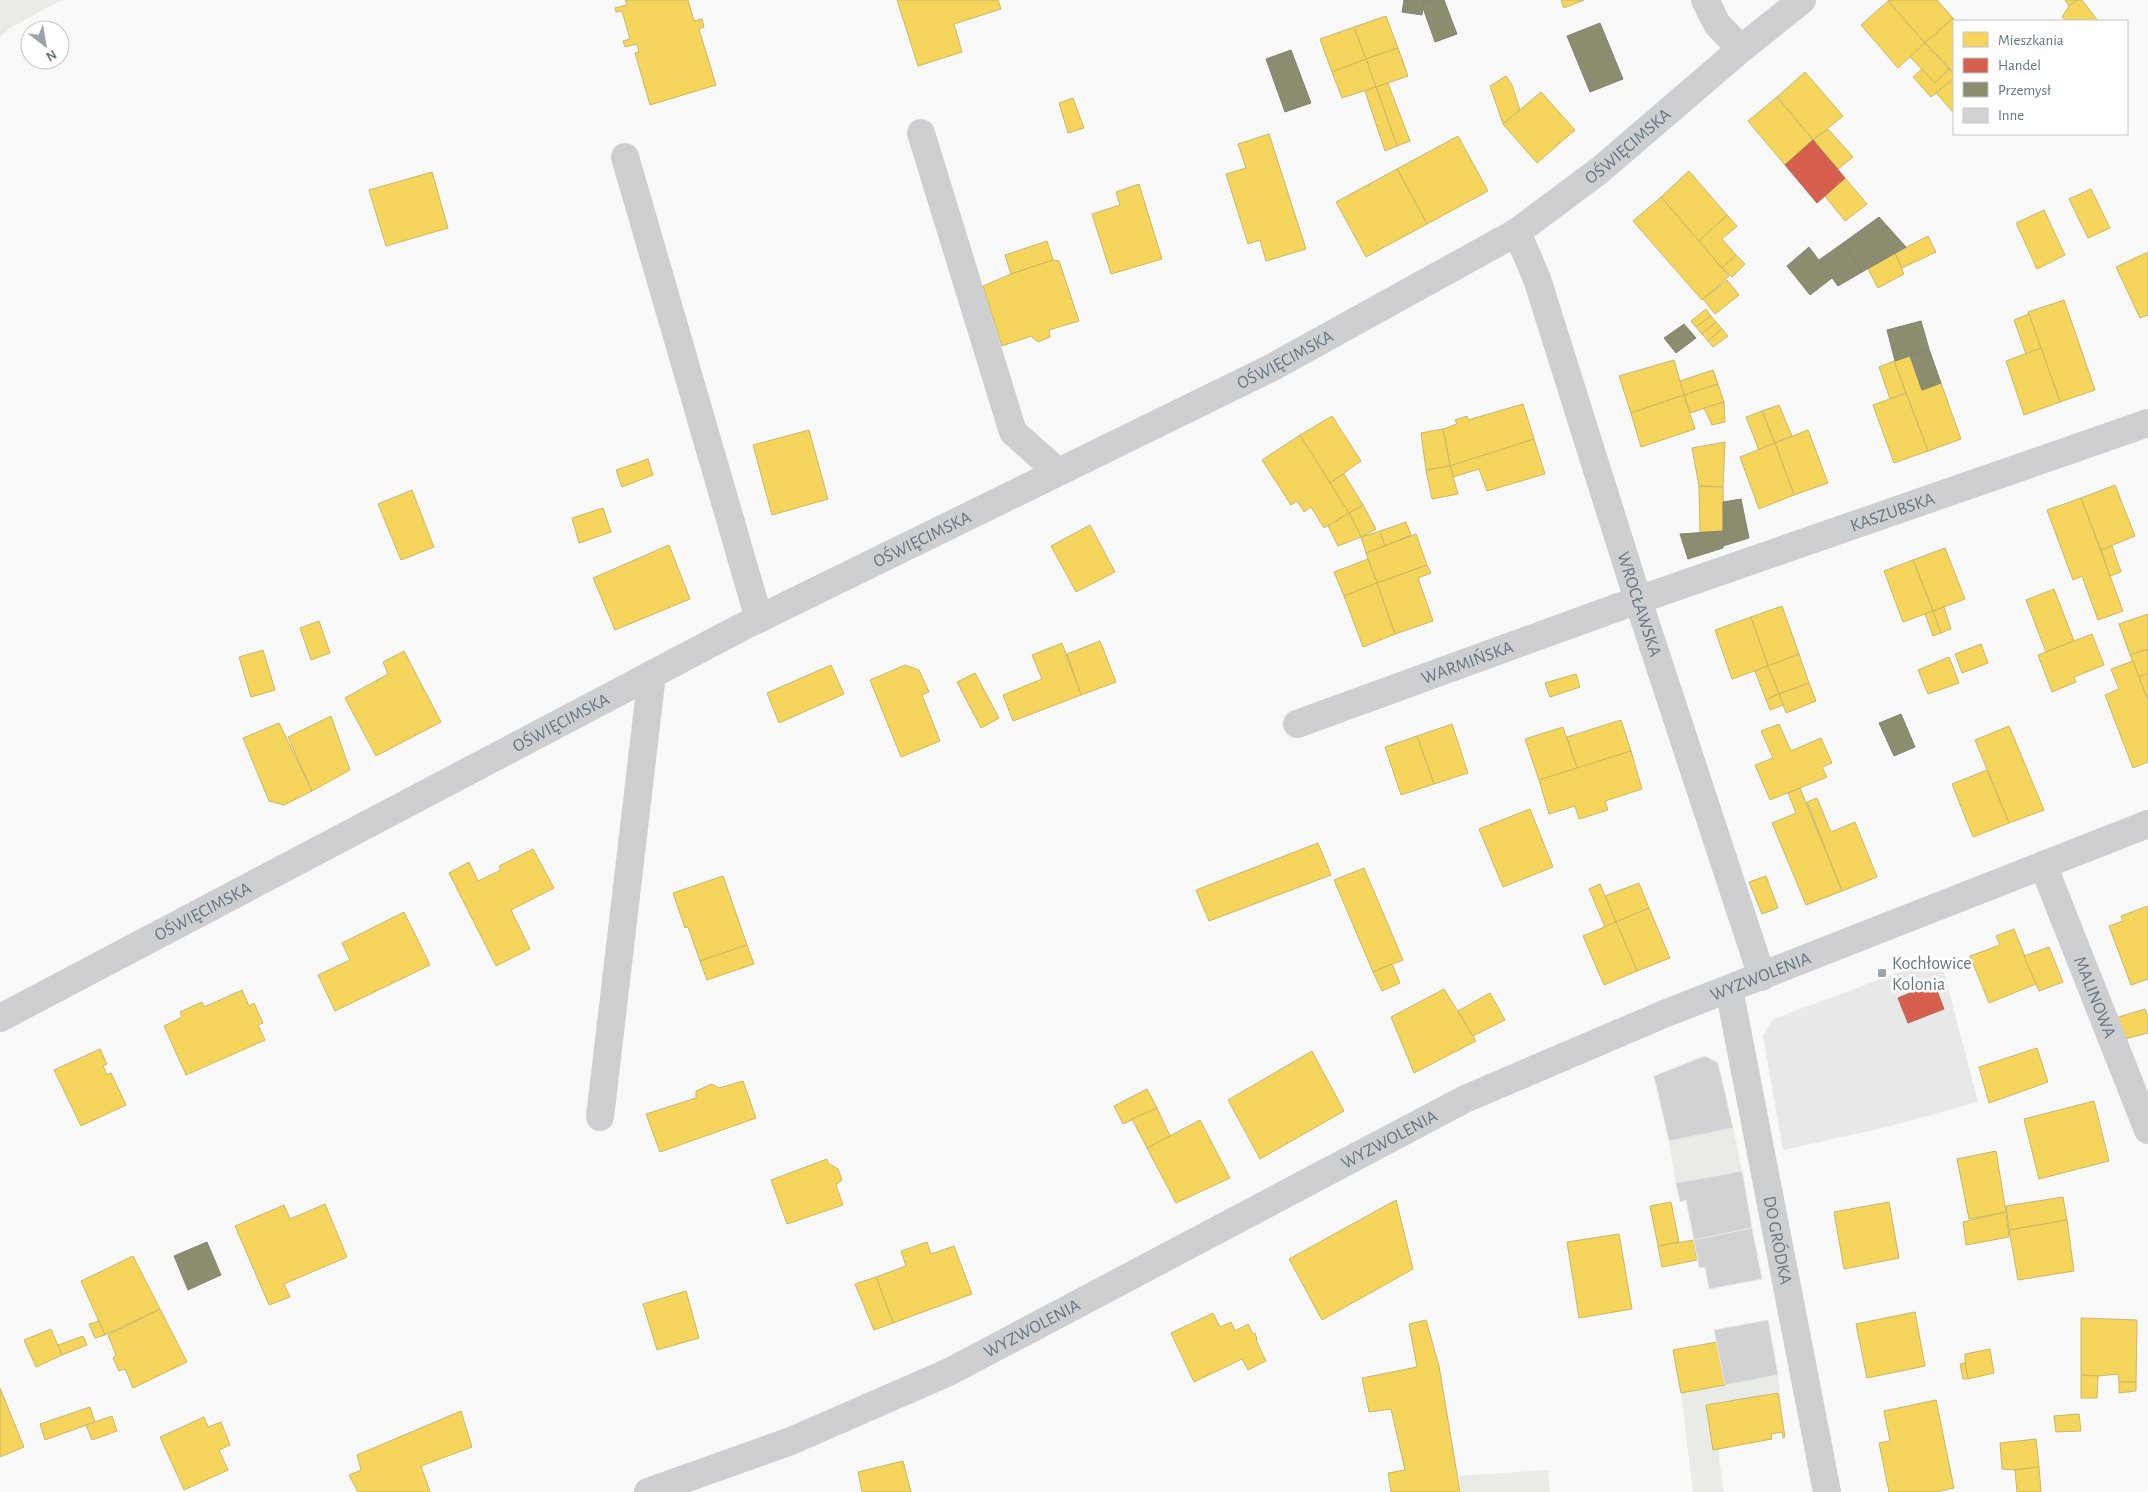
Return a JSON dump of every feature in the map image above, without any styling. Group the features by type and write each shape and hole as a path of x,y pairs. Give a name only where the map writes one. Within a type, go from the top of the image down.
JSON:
{"street":[{"path":"1705,0 1717,24 1741,49"},
{"name":"OŚWIĘCIMSKA","path":"0,1018 759,618 1271,368 1517,232 1600,170 1741,49 1802,0"},
{"path":"921,133 1013,432 1058,472"},
{"path":"626,157 759,618"},
{"name":"WROCŁAWSKA","path":"1517,232 1537,279 1638,600 1762,977"},
{"name":"KASZUBSKA","path":"1638,600 2148,423"},
{"name":"WARMIŃSKA","path":"1297,724 1638,600"},
{"path":"600,1118 652,674"},
{"name":"WYZWOLENIA","path":"648,1492 791,1441 949,1372 1465,1099 1664,1014 2148,824"},
{"name":"MALINOWA","path":"2043,865 2148,1130"},
{"name":"DO GRÓDKA","path":"1728,989 1826,1492"}],"shaded area":[{"path":"0,0 67,0 59,1 25,20 20,20 20,23 0,37"},
{"path":"1940,957 1978,1102 1887,1127 1783,1150 1763,1036 1773,1019"},
{"path":"1733,1128 1742,1171 1676,1183 1669,1141"},
{"path":"1778,1375 1784,1427 1717,1440 1723,1490 1725,1492 1693,1492 1681,1393"},
{"path":"1548,1470 1550,1492 1461,1492 1459,1476"}],"building: Mieszkania":[{"path":"625,0 688,0 694,21 702,19 704,27 699,29 716,85 650,105 635,53 639,52 637,44 625,47 623,41 630,39 622,11 616,12 615,8 627,5"},
{"path":"897,0 998,0 1001,9 954,24 962,52 918,66"},
{"path":"1561,0 1584,0 1564,8"},
{"path":"1937,0 1953,18 1925,43 1888,1"},
{"path":"2065,0 2077,0 2069,6"},
{"path":"2077,0 2082,0 2097,20 2066,20 2062,17 2069,6"},
{"path":"1888,1 1925,43 1898,68 1861,25"},
{"path":"1386,16 1398,48 1366,59 1354,27"},
{"path":"1953,18 1955,20 1953,20 1953,72 1925,43"},
{"path":"1354,27 1366,59 1332,72 1320,39"},
{"path":"1925,43 1949,69 1935,83 1910,57"},
{"path":"1398,48 1408,76 1376,87 1366,59"},
{"path":"1366,59 1376,87 1342,98 1332,72"},
{"path":"1922,69 1935,83 1949,69 1953,72 1953,79 1931,97 1913,77"},
{"path":"1805,72 1843,116 1813,140 1777,97"},
{"path":"1506,76 1512,85 1520,110 1503,124 1490,86"},
{"path":"1953,79 1953,112 1936,93"},
{"path":"1388,83 1410,141 1397,146 1376,87"},
{"path":"1376,87 1397,146 1385,151 1365,91"},
{"path":"1541,92 1575,130 1537,163 1503,124"},
{"path":"1777,97 1813,140 1785,165 1748,121"},
{"path":"1073,98 1084,128 1068,133 1059,103"},
{"path":"1828,129 1853,157 1838,169 1813,140"},
{"path":"1269,134 1306,249 1266,261 1260,240 1248,244 1226,174 1246,168 1238,144"},
{"path":"1458,136 1488,191 1427,224 1397,169"},
{"path":"1397,169 1427,224 1366,257 1336,202"},
{"path":"1689,171 1727,215 1699,241 1661,197"},
{"path":"432,172 448,228 386,246 369,190"},
{"path":"1845,178 1867,204 1845,221 1825,196"},
{"path":"1139,184 1162,259 1111,274 1092,214 1120,205 1116,192"},
{"path":"2091,189 2110,228 2088,238 2069,199"},
{"path":"1661,197 1729,276 1702,300 1633,221"},
{"path":"2044,210 2065,255 2037,269 2016,223"},
{"path":"1727,215 1737,226 1722,239 1736,255 1722,268 1699,241"},
{"path":"1928,236 1936,252 1902,268 1895,253"},
{"path":"1047,241 1053,260 1011,274 1005,255"},
{"path":"2148,252 2148,315 2140,318 2116,267"},
{"path":"1895,253 1904,274 1878,288 1868,269"},
{"path":"1736,255 1745,264 1732,277 1722,268"},
{"path":"1053,260 1059,261 1079,321 1049,330 1050,337 1038,342 1031,336 1002,346 983,286"},
{"path":"1727,280 1739,295 1715,314 1703,299"},
{"path":"2064,300 2095,390 2060,402 2028,312"},
{"path":"1706,309 1711,316 1696,327 1691,321"},
{"path":"2029,314 2041,348 2026,354 2014,320"},
{"path":"1711,316 1716,322 1702,334 1696,327"},
{"path":"1716,322 1722,329 1708,341 1702,334"},
{"path":"1722,329 1728,336 1713,347 1708,341"},
{"path":"2041,348 2060,402 2024,415 2006,361"},
{"path":"1910,356 1922,390 1941,383 1961,439 1928,451 1894,361"},
{"path":"1674,360 1684,395 1631,413 1619,376"},
{"path":"1894,361 1906,393 1890,399 1879,367"},
{"path":"1713,370 1718,384 1684,395 1680,381"},
{"path":"1718,384 1724,402 1690,413 1684,395"},
{"path":"1906,393 1928,451 1894,463 1873,405"},
{"path":"1684,395 1695,429 1641,447 1631,413"},
{"path":"1724,402 1725,422 1712,425 1704,408"},
{"path":"1523,404 1534,439 1450,466 1443,429 1457,424 1455,420 1467,416 1468,420"},
{"path":"1779,405 1792,436 1775,443 1762,411"},
{"path":"1762,411 1775,443 1759,450 1746,417"},
{"path":"1332,416 1361,461 1330,483 1300,435"},
{"path":"1443,429 1450,466 1426,470 1421,433"},
{"path":"809,430 828,499 772,515 753,445"},
{"path":"1808,430 1828,483 1794,495 1775,443"},
{"path":"1300,435 1349,513 1324,528 1311,507 1304,512 1297,501 1291,505 1262,460"},
{"path":"1534,439 1545,474 1487,491 1479,469 1453,477 1450,466"},
{"path":"1725,442 1723,487 1699,486 1692,448"},
{"path":"1775,443 1794,495 1759,509 1740,457"},
{"path":"648,459 653,475 622,487 616,470"},
{"path":"1450,466 1458,494 1432,499 1426,470"},
{"path":"1344,474 1363,505 1349,513 1330,483"},
{"path":"2115,485 2135,536 2101,550 2081,498"},
{"path":"1699,486 1723,487 1724,531 1700,532"},
{"path":"412,490 434,547 401,560 378,504"},
{"path":"2081,498 2123,611 2098,620 2082,576 2073,580 2047,510"},
{"path":"1363,505 1376,529 1361,537 1349,513"},
{"path":"603,508 611,532 579,543 572,518"},
{"path":"1349,513 1361,537 1338,546 1328,526"},
{"path":"1406,522 1411,535 1385,546 1380,531"},
{"path":"1090,525 1115,572 1076,592 1051,546"},
{"path":"1380,531 1385,546 1366,553 1361,537"},
{"path":"1416,534 1427,565 1377,583 1366,553"},
{"path":"669,545 690,599 615,630 593,578"},
{"path":"2112,546 2121,572 2110,576 2101,550"},
{"path":"1945,548 1965,599 1933,611 1913,560"},
{"path":"1368,559 1377,583 1344,596 1334,572"},
{"path":"1913,560 1933,611 1903,622 1884,571"},
{"path":"1427,565 1431,573 1418,578 1433,621 1395,634 1377,583"},
{"path":"1377,583 1395,634 1363,647 1344,596"},
{"path":"2054,589 2074,641 2046,652 2026,600"},
{"path":"1782,606 1799,654 1768,666 1751,617"},
{"path":"1944,607 1951,629 1941,633 1933,611"},
{"path":"1933,611 1941,633 1933,636 1925,614"},
{"path":"2148,614 2148,649 2130,655 2119,624"},
{"path":"1751,617 1768,666 1732,679 1715,630"},
{"path":"319,621 330,653 311,660 300,628"},
{"path":"2092,634 2104,665 2074,677 2076,682 2052,692 2038,655"},
{"path":"1100,641 1116,682 1081,695 1067,654"},
{"path":"1062,643 1081,695 1013,721 1003,695 1042,679 1032,655"},
{"path":"1981,644 1988,663 1962,673 1955,654"},
{"path":"2148,649 2148,673 2139,677 2130,655"},
{"path":"263,650 275,690 251,697 239,657"},
{"path":"404,651 441,722 376,756 345,698 388,674 383,662"},
{"path":"1799,654 1809,683 1779,694 1768,666"},
{"path":"1949,657 1959,683 1928,694 1918,670"},
{"path":"2133,661 2148,700 2148,762 2133,768 2105,695 2119,689 2111,669"},
{"path":"831,665 844,694 779,723 767,693"},
{"path":"905,665 919,670 929,692 922,695 940,741 901,757 870,680"},
{"path":"1768,666 1779,694 1766,700 1755,671"},
{"path":"975,673 999,718 981,728 957,682"},
{"path":"2148,673 2148,700 2139,677"},
{"path":"1576,674 1580,687 1550,697 1545,683"},
{"path":"1809,683 1816,701 1786,713 1779,694"},
{"path":"1779,694 1783,705 1770,710 1766,700"},
{"path":"331,716 350,770 312,791 288,737"},
{"path":"1621,720 1631,751 1577,768 1567,737"},
{"path":"279,723 312,791 284,805 269,801 243,738"},
{"path":"1452,724 1468,773 1434,784 1417,736"},
{"path":"1779,724 1791,751 1821,738 1832,763 1822,767 1827,777 1770,800 1755,765 1773,758 1761,731"},
{"path":"2009,726 2044,810 2009,823 1975,740"},
{"path":"1563,727 1577,768 1539,780 1525,739"},
{"path":"1417,736 1434,784 1401,795 1385,747"},
{"path":"1631,751 1642,789 1605,801 1608,810 1579,819 1575,806 1549,814 1539,780"},
{"path":"1987,770 2009,823 1973,837 1952,784"},
{"path":"1800,788 1842,891 1806,905 1772,823 1796,813 1788,793"},
{"path":"1817,798 1831,832 1855,822 1877,877 1842,891 1807,802"},
{"path":"1530,809 1553,867 1503,887 1479,829"},
{"path":"1318,843 1331,875 1209,921 1196,890"},
{"path":"533,849 554,888 511,910 530,949 496,966 449,873 469,862 478,881 501,870 499,866"},
{"path":"1364,868 1403,960 1373,972 1334,880"},
{"path":"723,876 747,945 700,961 688,927 685,928 673,893"},
{"path":"1766,876 1778,908 1762,914 1749,882"},
{"path":"1639,883 1649,908 1616,922 1605,896"},
{"path":"1600,884 1616,922 1605,927 1589,889"},
{"path":"2148,906 2148,979 2131,985 2109,926 2123,921 2121,916"},
{"path":"1649,908 1670,958 1637,971 1616,922"},
{"path":"404,912 430,965 335,1011 318,975 350,960 342,943"},
{"path":"1616,922 1637,971 1604,985 1583,936"},
{"path":"2014,929 2036,984 1989,1003 1970,956 2000,945 1996,936"},
{"path":"747,945 754,964 707,980 700,961"},
{"path":"2049,947 2063,982 2039,991 2024,956"},
{"path":"1392,964 1400,983 1382,991 1373,972"},
{"path":"1444,989 1476,1041 1414,1073 1391,1017"},
{"path":"242,990 249,1006 254,1003 263,1023 258,1025 265,1040 186,1075 164,1026 182,1017 180,1012 202,1002 204,1007"},
{"path":"1490,993 1505,1020 1473,1036 1458,1011"},
{"path":"2145,1009 2148,1017 2148,1033 2121,1040 2115,1018"},
{"path":"2037,1048 2048,1082 1989,1103 1979,1067"},
{"path":"100,1049 107,1064 103,1066 107,1075 111,1073 126,1105 81,1126 54,1070"},
{"path":"1312,1051 1344,1111 1260,1159 1228,1100"},
{"path":"743,1081 756,1118 660,1152 646,1114 696,1098 696,1091 712,1084 719,1088"},
{"path":"1147,1089 1157,1108 1123,1124 1114,1106"},
{"path":"2094,1101 2109,1161 2039,1179 2024,1119"},
{"path":"1157,1108 1170,1136 1147,1148 1132,1119"},
{"path":"1200,1120 1230,1178 1176,1203 1147,1148"},
{"path":"1996,1151 2006,1212 1969,1219 1957,1159"},
{"path":"827,1159 828,1163 838,1169 842,1180 836,1185 843,1205 787,1224 771,1180"},
{"path":"2063,1197 2067,1220 2009,1230 2006,1206"},
{"path":"1396,1200 1413,1269 1322,1320 1289,1259"},
{"path":"1671,1202 1679,1242 1658,1246 1650,1206"},
{"path":"1889,1202 1899,1258 1844,1269 1834,1212"},
{"path":"325,1204 347,1257 284,1284 290,1297 269,1305 235,1226 284,1205 290,1219"},
{"path":"2006,1212 2009,1237 1966,1245 1963,1222"},
{"path":"2067,1220 2074,1271 2018,1280 2009,1230"},
{"path":"1619,1234 1632,1309 1579,1318 1567,1242"},
{"path":"1694,1240 1697,1260 1662,1267 1658,1246"},
{"path":"927,1242 931,1254 954,1246 972,1294 893,1323 876,1277 906,1266 901,1251"},
{"path":"133,1256 160,1309 105,1335 81,1281"},
{"path":"876,1277 893,1323 874,1330 855,1284"},
{"path":"686,1291 699,1338 657,1350 643,1304"},
{"path":"160,1309 187,1362 133,1388 125,1369 119,1371 113,1358 116,1355 108,1335"},
{"path":"1915,1312 1925,1366 1867,1378 1856,1324"},
{"path":"1213,1313 1220,1327 1231,1322 1235,1331 1248,1324 1253,1334 1255,1333 1256,1340 1266,1361 1248,1370 1242,1359 1194,1382 1171,1333"},
{"path":"2081,1318 2137,1320 2136,1382 2119,1382 2118,1374 2081,1375"},
{"path":"1426,1320 1439,1366 1460,1492 1391,1492 1388,1473 1405,1470 1391,1409 1369,1412 1362,1378 1417,1367 1409,1324"},
{"path":"99,1321 105,1335 95,1338 89,1324"},
{"path":"51,1329 62,1355 36,1367 24,1340"},
{"path":"83,1336 87,1345 62,1355 58,1345"},
{"path":"1717,1342 1725,1385 1681,1393 1673,1350"},
{"path":"1990,1349 1994,1373 1968,1379 1965,1354"},
{"path":"1965,1363 1968,1379 1963,1379 1960,1364"},
{"path":"2081,1375 2098,1376 2097,1398 2081,1398"},
{"path":"2119,1382 2136,1382 2136,1391 2119,1393"},
{"path":"0,1388 24,1447 0,1457"},
{"path":"1778,1393 1785,1437 1783,1438 1782,1432 1771,1434 1772,1439 1713,1450 1706,1405"},
{"path":"1936,1400 1954,1488 1936,1492 1889,1492 1879,1443 1890,1441 1884,1411"},
{"path":"90,1407 95,1422 45,1440 40,1424"},
{"path":"461,1411 472,1447 421,1466 430,1492 358,1492 349,1475 361,1470 357,1455"},
{"path":"2079,1414 2081,1431 2056,1432 2054,1416"},
{"path":"112,1416 117,1431 92,1440 86,1425"},
{"path":"204,1417 208,1427 221,1422 230,1445 219,1450 228,1470 184,1490 160,1437"},
{"path":"2036,1439 2039,1467 2015,1470 2002,1469 2000,1443"},
{"path":"903,1461 911,1492 862,1492 858,1472"},
{"path":"2039,1467 2041,1492 2017,1492 2015,1470"}],"building: Handel":[{"path":"1813,140 1845,178 1817,203 1785,165"},
{"path":"1934,983 1944,1009 1908,1023 1898,998"}],"building: Przemysł":[{"path":"1404,0 1424,0 1422,15 1402,12"},
{"path":"1424,0 1444,0 1457,34 1435,42 1423,8"},
{"path":"1600,23 1623,79 1590,92 1567,36"},
{"path":"1291,50 1311,103 1285,112 1266,59"},
{"path":"1879,217 1906,247 1862,272 1843,243"},
{"path":"1843,243 1862,272 1838,286 1819,260"},
{"path":"1809,247 1832,278 1810,295 1787,266"},
{"path":"1921,321 1929,349 1895,361 1887,330"},
{"path":"1684,324 1696,338 1676,353 1664,338"},
{"path":"1929,349 1941,383 1922,390 1910,356"},
{"path":"1741,499 1749,538 1723,546 1723,502"},
{"path":"1724,531 1723,548 1688,559 1680,534"},
{"path":"1901,714 1915,747 1894,756 1879,723"},
{"path":"207,1242 221,1275 188,1290 174,1256"}],"building: Inne":[{"path":"1705,1056 1718,1063 1733,1128 1669,1141 1654,1076"},
{"path":"1742,1171 1752,1228 1694,1240 1686,1200 1680,1202 1676,1183"},
{"path":"1752,1228 1762,1279 1709,1289 1705,1267 1699,1268 1694,1240"},
{"path":"1768,1320 1778,1375 1725,1385 1714,1330"}],"place":[{"name":"Kochłowice Kolonia","path":"1882,973"}]}
